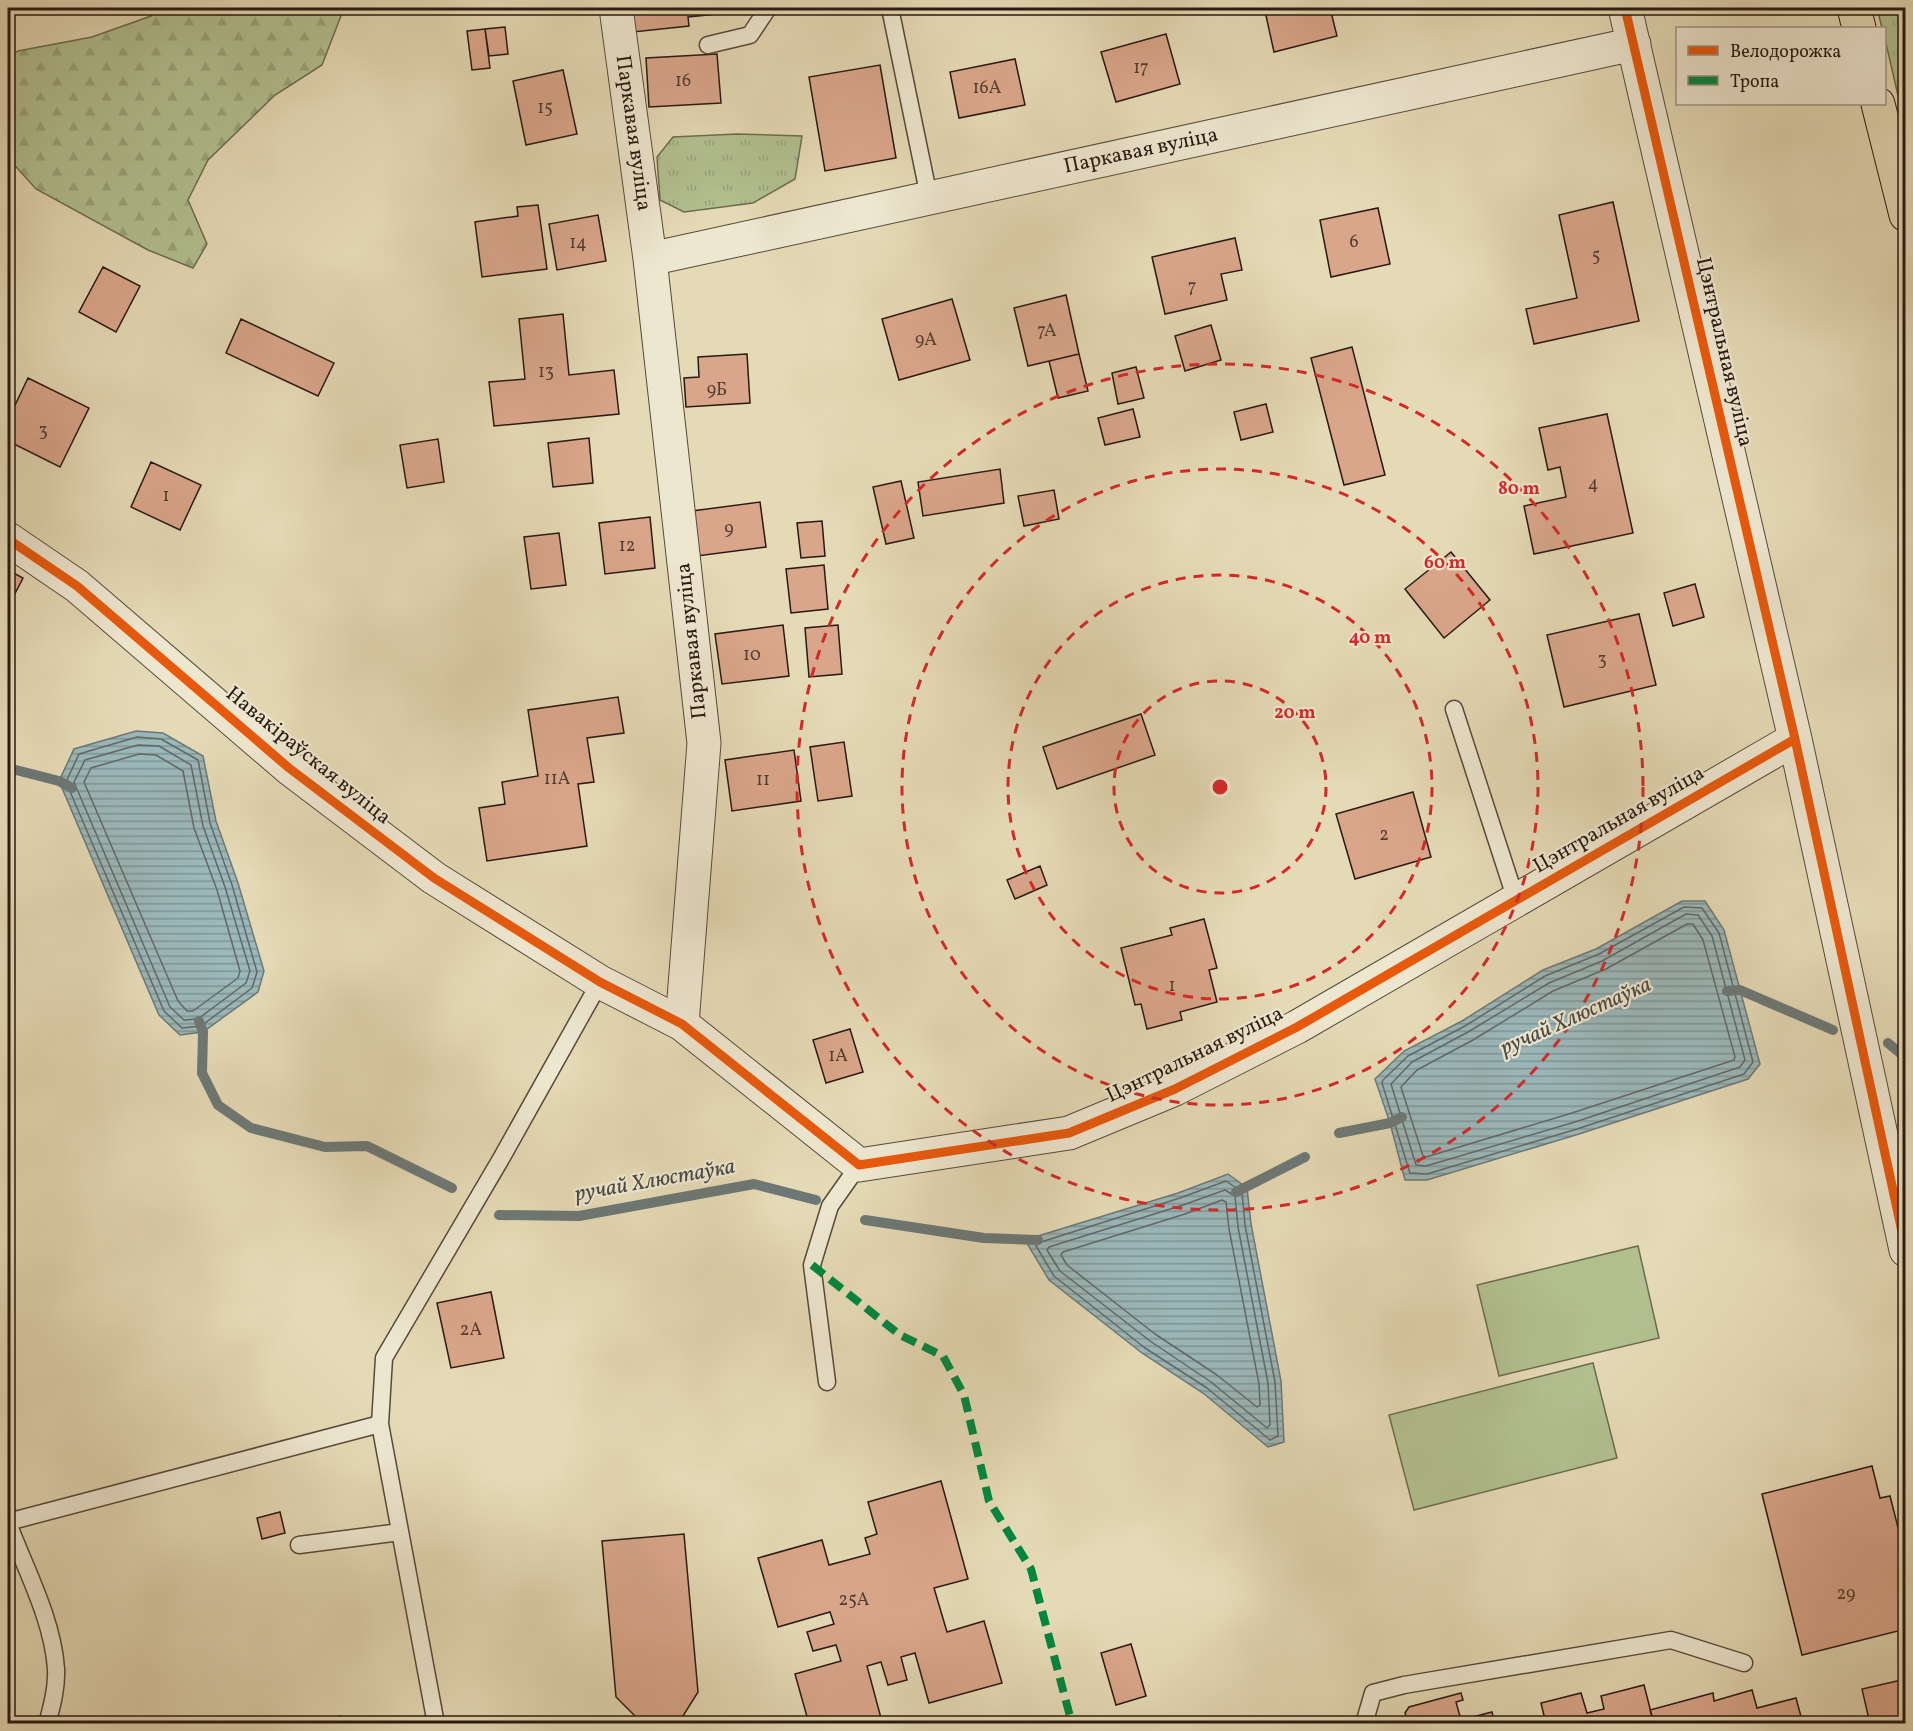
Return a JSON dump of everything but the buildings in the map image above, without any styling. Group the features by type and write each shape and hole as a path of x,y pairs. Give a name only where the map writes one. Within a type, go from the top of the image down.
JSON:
{"main road":[{"path":"1854,8 1859,27"},
{"path":"1878,105 1905,215"}],"street":[{"name":"Паркавая вуліца","path":"616,8 650,259 704,742 682,1024"},
{"name":"Цэнтральная вуліца","path":"1625,8 1795,739 1905,1250"},
{"name":"Паркавая вуліца","path":"650,259 1634,44"},
{"name":"Навакіраўская вуліца","path":"8,539 77,586 289,768 434,878 600,982"},
{"name":"Цэнтральная вуліца","path":"859,1165 1057,1135 1080,1128 1175,1089 1297,1027 1795,739"},
{"path":"600,982 682,1024 859,1165"}],"lane":[{"path":"708,45 750,35 768,8"},
{"path":"891,8 929,197"},
{"path":"1454,709 1516,900"},
{"path":"436,1724 380,1424 384,1358 502,1158 600,982"},
{"path":"827,1382 812,1265 830,1206 859,1165"},
{"path":"46,1724 53,1705 56,1670 51,1635 8,1522 380,1424"},
{"path":"299,1545 400,1532"},
{"path":"1367,1724 1366,1717 1373,1693 1415,1683 1671,1640 1744,1663"}],"green space":[{"path":"157,8 344,8 322,65 275,95 208,160 188,200 207,244 193,268 148,250 36,189 8,158 8,58 18,51 92,37 151,16"},
{"path":"1877,8 1905,8 1905,126 1886,43 1886,27 1882,27"},
{"path":"737,134 802,136 795,179 753,203 684,212 660,200 657,157 673,137"},
{"path":"1638,1246 1659,1338 1499,1376 1477,1285"},
{"path":"1593,1363 1617,1458 1414,1510 1389,1415"}],"water":[{"path":"136,731 163,733 203,756 216,821 238,883 264,971 258,992 203,1032 180,1035 159,1015 59,781 74,749"},
{"path":"1682,901 1705,901 1724,930 1760,1064 1748,1079 1427,1180 1405,1180 1390,1123 1375,1079 1404,1051 1462,1021 1543,970 1596,949"},
{"path":"1228,1174 1247,1188 1251,1224 1281,1381 1284,1442 1268,1447 1203,1393 1142,1353 1049,1280 1025,1240 1178,1193"}],"waterway":[{"name":"ручай Хлюстаўка","path":"8,768 59,781 72,788"},
{"name":"ручай Хлюстаўка","path":"1727,991 1740,990 1833,1030"},
{"name":"ручай Хлюстаўка","path":"199,1021 203,1032 202,1073 218,1105 251,1128 325,1147 367,1146 452,1188"},
{"name":"ручай Хлюстаўка","path":"1888,1043 1906,1058"},
{"name":"ручай Хлюстаўка","path":"1339,1133 1390,1123 1402,1117"},
{"name":"ручай Хлюстаўка","path":"1236,1192 1305,1157"},
{"name":"ручай Хлюстаўка","path":"499,1215 579,1216 754,1184 816,1200"},
{"name":"ручай Хлюстаўка","path":"865,1220 984,1238 1038,1240"}],"marked path":[{"path":"812,1265 900,1335 943,1356 964,1395 989,1501 1031,1569 1072,1724"}],"cycle path":[{"path":"1625,8 1795,739 1906,1250"},
{"path":"8,539 77,586 289,768 434,878 600,982 682,1024 859,1165 1069,1133 1175,1089 1297,1027 1795,739"}]}
